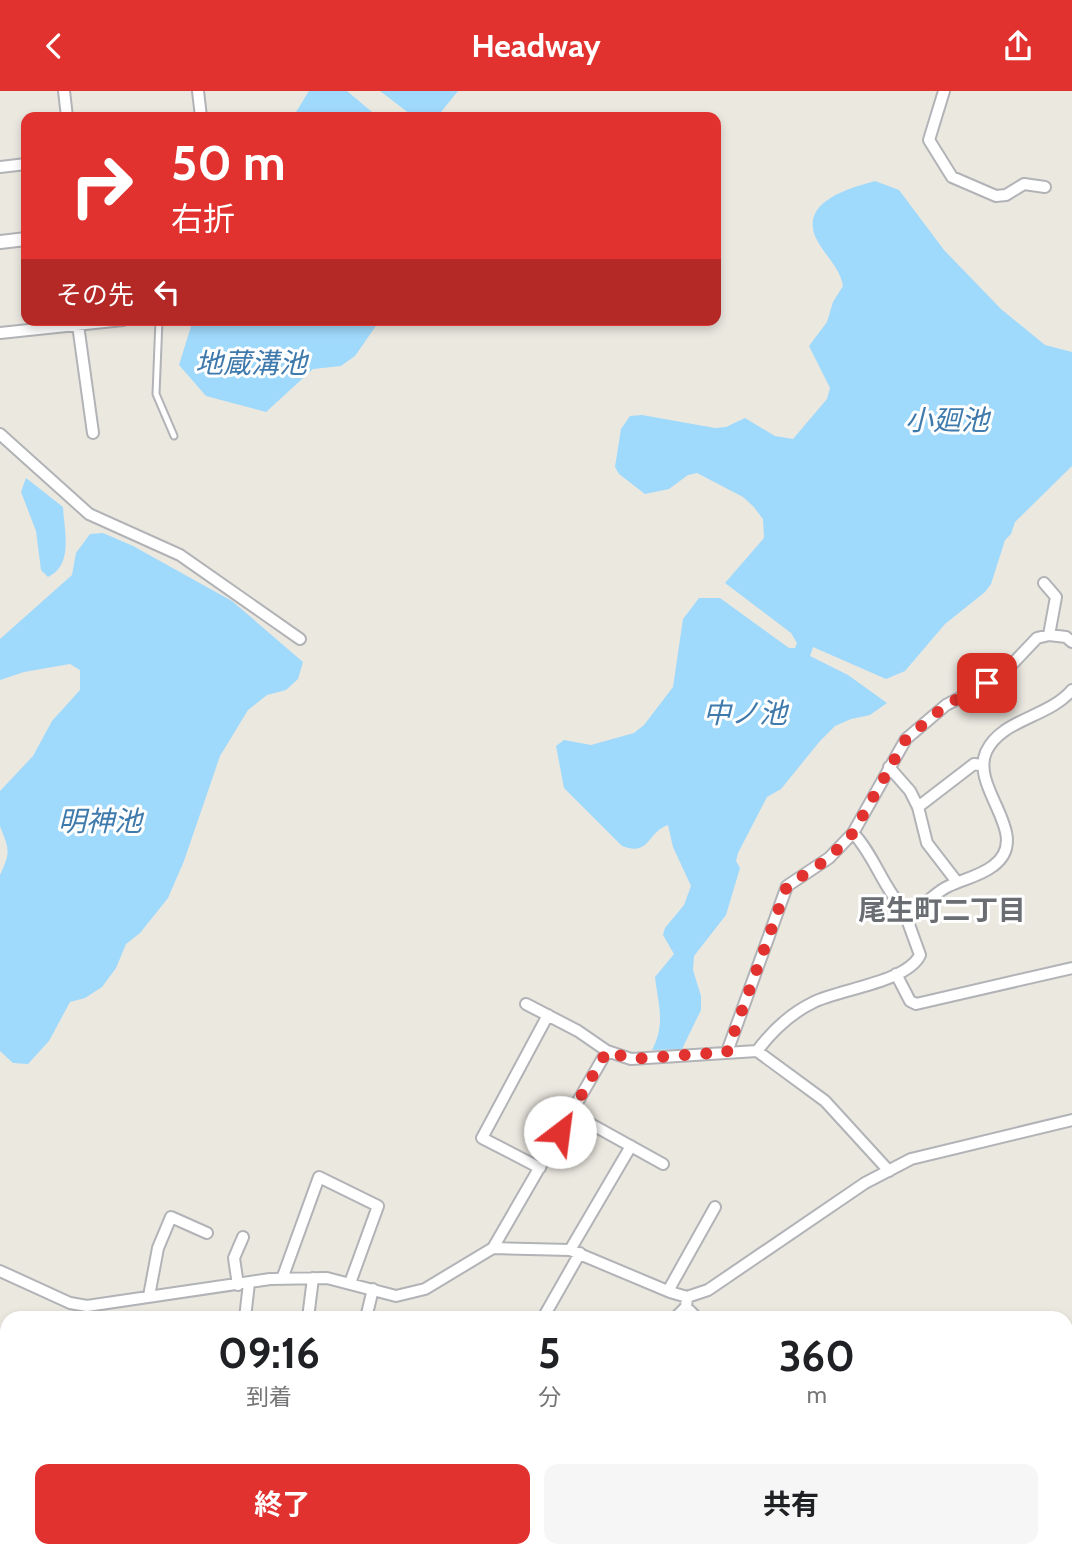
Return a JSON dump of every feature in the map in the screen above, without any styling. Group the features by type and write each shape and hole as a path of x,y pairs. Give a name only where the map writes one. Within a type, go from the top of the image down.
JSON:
{"street":[{"path":"64,91 66,112"},
{"path":"198,91 200,112"},
{"path":"944,91 929,140 953,177 996,196 1006,195 1024,184 1045,187"},
{"path":"0,167 21,165"},
{"path":"0,242 21,240"},
{"path":"0,333 68,326"},
{"path":"78,326 93,433"},
{"path":"0,434 89,514 180,555 300,639"},
{"path":"1044,583 1056,597 1049,635"},
{"path":"727,1052 787,886 829,858 853,833 906,739 946,705 1000,677 1037,638 1049,635 1066,637 1072,642"},
{"path":"909,912 920,909 944,888 995,866 1004,856 1007,843 1005,826 985,782 982,765 994,738 1002,730 1048,711 1072,690"},
{"path":"918,807 974,764 982,765"},
{"path":"889,767 901,778 918,807 928,843 957,882"},
{"path":"853,833 872,854 901,906 909,912"},
{"path":"757,1051 785,1021 811,1003 896,974 916,963 920,955 908,922 909,912"},
{"path":"896,974 910,1001 916,1004 1072,968"},
{"path":"526,1004 607,1051 631,1059 757,1051 825,1101 889,1171"},
{"path":"540,1168 482,1137 548,1015"},
{"path":"0,1271 70,1303 87,1306 282,1279 313,1278 350,1283 396,1296 425,1289 493,1248 607,1051"},
{"path":"570,1113 663,1164"},
{"path":"680,1311 687,1302 865,1183 911,1160 1072,1120"},
{"path":"546,1311 631,1146"},
{"path":"282,1279 319,1177 378,1206 350,1283"},
{"path":"668,1291 715,1207"},
{"path":"149,1296 158,1248 172,1217 207,1233"},
{"path":"243,1237 234,1258 243,1284 244,1311"},
{"path":"493,1248 575,1252 668,1291 687,1302 693,1311"},
{"path":"309,1311 313,1278"},
{"path":"368,1311 373,1289"}],"lane":[{"path":"159,326 156,394 174,436"}],"water":[{"path":"309,91 347,91 372,112 296,112"},
{"path":"380,91 458,91 441,112 407,112"},
{"name":"小廻池","path":"875,181 899,190 944,250 1001,309 1045,345 1072,352 1072,466 1015,522 1011,534 1005,540 991,584 985,592 945,624 905,671 886,679 813,647 810,656 848,675 887,703 870,715 835,726 781,789 767,797 738,853 736,861 740,868 726,915 694,956 693,970 701,996 701,1010 682,1049 652,1050 660,1023 655,977 674,954 663,935 665,928 684,905 691,886 673,847 668,825 661,828 643,846 631,849 622,846 564,788 556,746 564,740 591,745 634,733 644,725 673,687 683,619 699,598 720,598 789,648 795,648 797,643 791,633 725,583 764,538 763,519 753,506 743,497 697,473 688,475 669,489 645,494 619,474 615,467 621,429 630,416 642,415 715,428 726,427 745,418 775,436 793,439 827,399 830,388 809,346 827,322 833,302 843,286 839,273 816,238 813,225 815,214 830,198"},
{"name":"地蔵溝池","path":"191,326 376,326 355,356 341,366 313,369 266,412 206,396 179,365"},
{"path":"26,478 63,507 66,536 64,556 56,571 48,577 41,570 36,531 21,492"},
{"name":"明神池","path":"103,533 133,546 232,601 303,662 298,679 286,690 267,695 248,710 220,756 184,861 168,898 140,933 126,944 116,968 102,987 85,998 70,1002 49,1041 28,1064 13,1063 0,1051 0,875 8,849 0,826 0,791 33,756 52,721 80,690 80,670 70,664 24,672 0,680 0,639 72,575 76,553 90,534"}],"district":[{"name":"尾生町二丁目","path":"942,910"}],"route":[{"path":"560,1132 607,1051 631,1059 727,1052 767,934 787,886 829,858 853,833 869,809 895,755 906,739 946,705 987,683"}],"water label":[{"name":"中ノ池","path":"745,713"}]}
